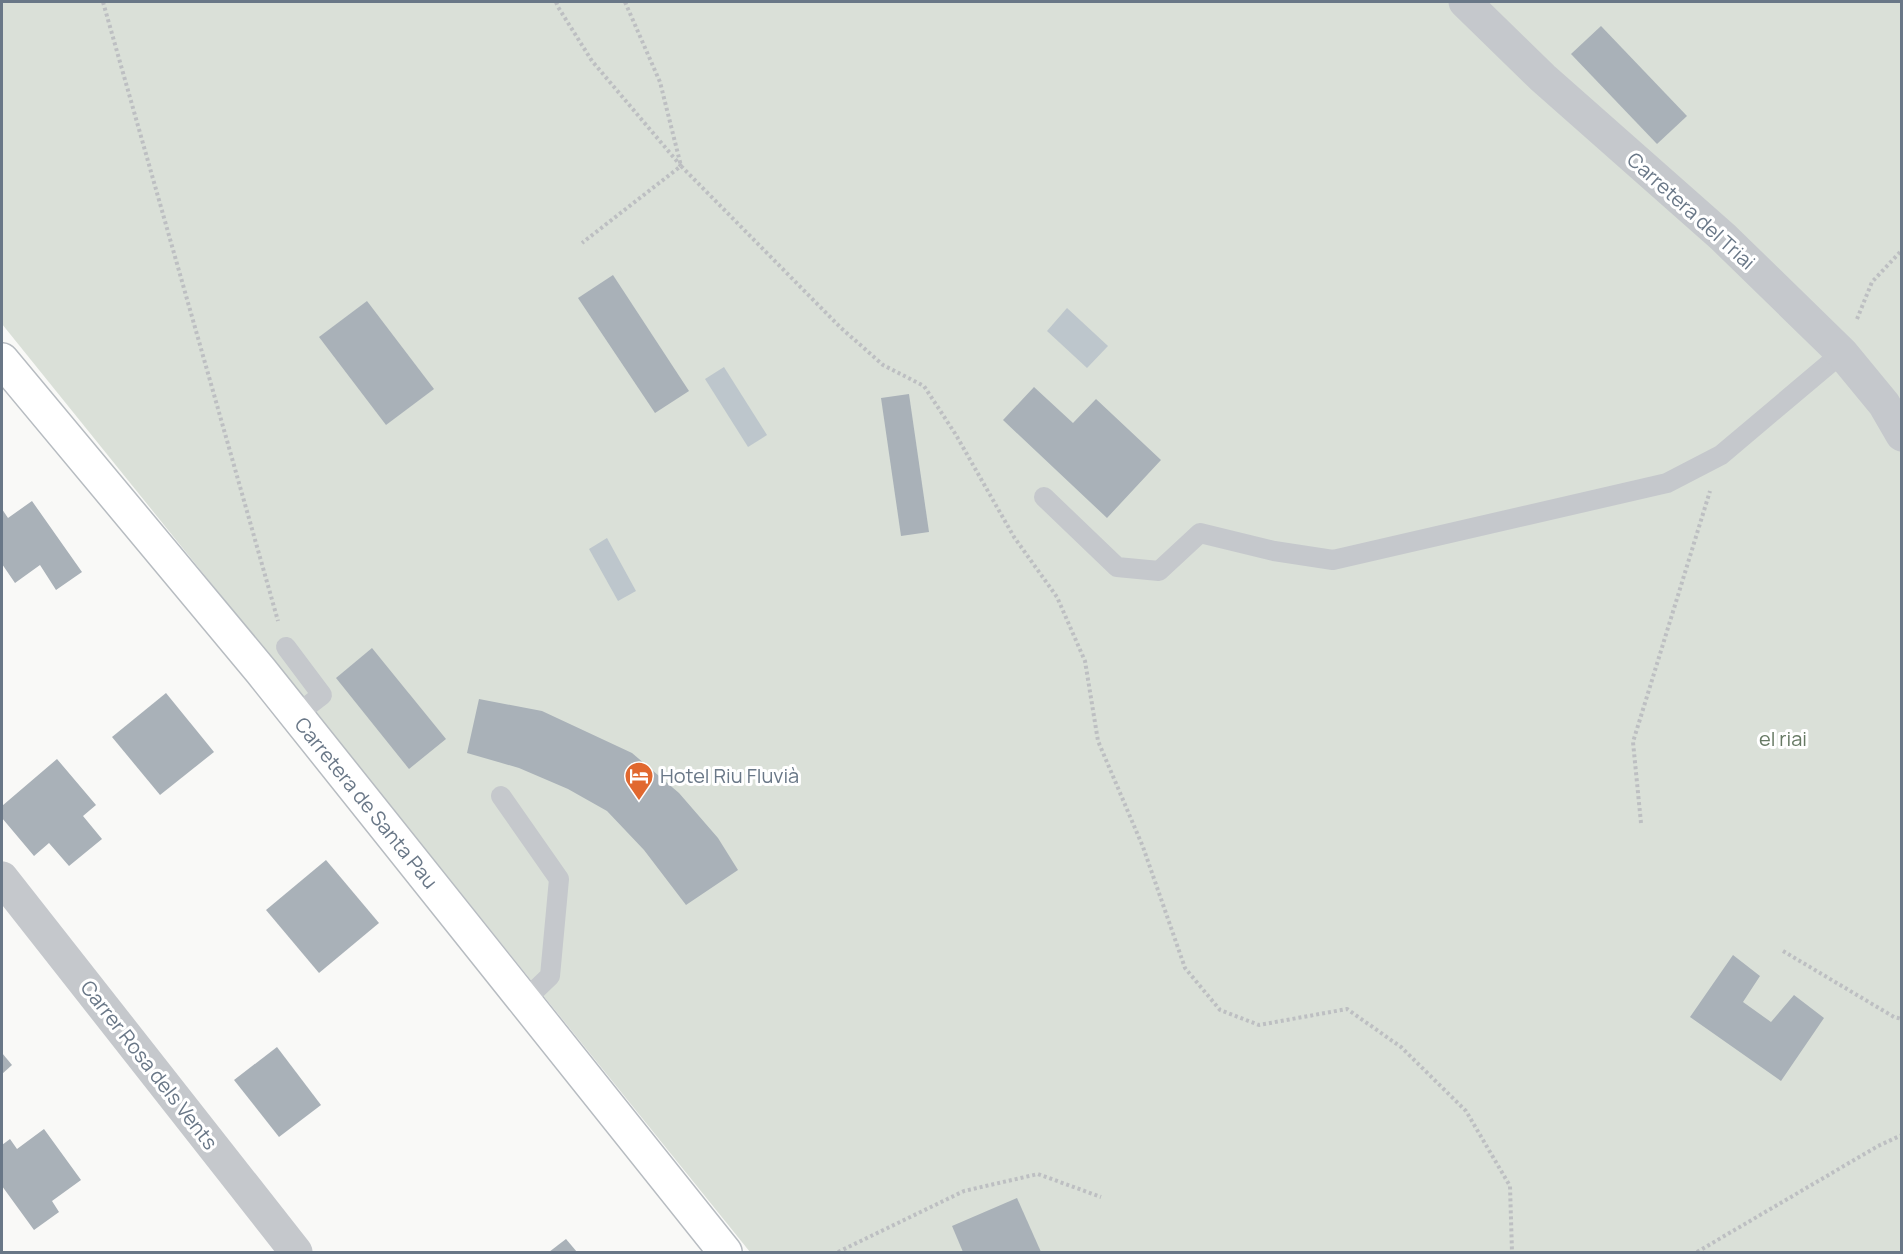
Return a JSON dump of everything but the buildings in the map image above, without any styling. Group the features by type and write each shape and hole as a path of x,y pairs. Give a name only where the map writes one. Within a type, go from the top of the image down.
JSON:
{"main road":[{"name":"Carretera de Santa Pau","path":"2,360 296,715 724,1252"}],"street":[{"name":"Carretera del Triai","path":"1465,2 1543,78 1723,237 1842,353 1884,404 1902,435"},
{"name":"Carrer Rosa dels Vents","path":"2,878 296,1252"}],"lane":[{"path":"1044,497 1118,567 1159,571 1200,533 1274,551 1333,560 1667,483 1721,455 1842,353"},
{"path":"286,647 322,695 296,715"},
{"path":"501,796 559,879 550,976 524,1001"}],"path":[{"path":"103,2 286,647"},
{"path":"556,2 592,61 681,166 840,327 883,364 924,386 956,435 1014,537 1057,597 1085,662 1098,741 1143,847 1185,968 1220,1010 1259,1025 1347,1009 1401,1047 1466,1111 1510,1186 1512,1252"},
{"path":"625,2 660,82 681,166"},
{"path":"582,243 681,166"},
{"path":"1842,353 1872,282 1902,250"},
{"path":"1641,823 1633,742 1721,455"},
{"path":"1784,951 1894,1017 1902,1019"},
{"path":"1697,1252 1878,1146 1902,1135"},
{"path":"838,1252 964,1191 1038,1174 1101,1197"}],"green space":[{"name":"el riai","path":"2,2 1901,2 1901,1252 750,1252 2,324"}],"shaded area":[{"path":"1067,308 1108,346 1087,368 1047,331"},
{"path":"724,367 767,435 748,447 705,379"},
{"path":"607,538 636,591 618,601 589,549"}],"place":[{"name":"Hotel Riu Fluvià","path":"639,802"}]}
